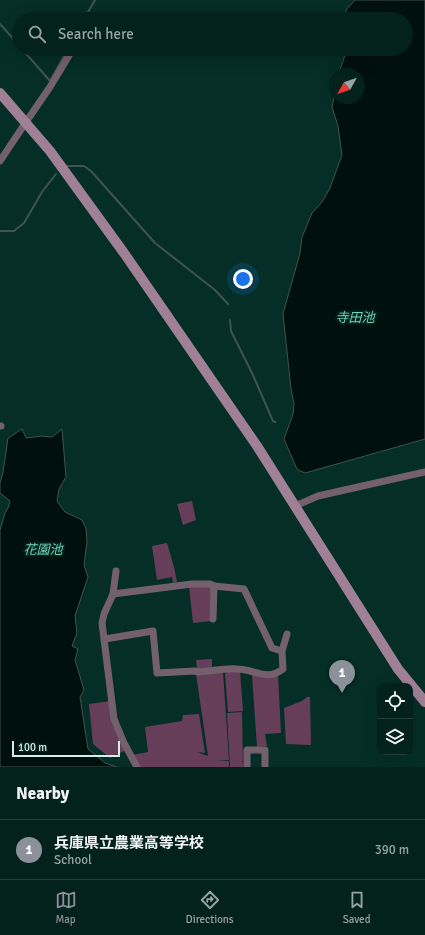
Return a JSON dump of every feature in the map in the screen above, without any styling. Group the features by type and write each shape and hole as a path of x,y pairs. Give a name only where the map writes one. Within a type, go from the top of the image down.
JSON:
{"street":[{"path":"0,161 50,88 69,56"},
{"path":"0,92 50,151 124,253 257,446 398,669 425,702"},
{"path":"295,506 318,496 425,472"},
{"path":"116,571 113,594 104,614 102,623 114,719 137,767"},
{"path":"113,594 192,584 210,584 214,586 244,588 272,648 282,651"},
{"path":"213,619 214,586"},
{"path":"105,639 153,631 157,673 238,669 266,675 277,674 283,669 282,651 287,634"},
{"path":"247,767 247,750 265,750 265,767"}],"shaded area":[{"path":"192,501 196,520 183,525 177,504"},
{"path":"167,543 177,582 173,583 172,577 157,580 152,546"},
{"path":"189,586 211,587 211,621 193,623"},
{"path":"212,659 212,669 197,669 196,660"},
{"path":"240,671 243,711 228,712 225,674 227,672"},
{"path":"223,672 229,760 216,760 229,761 229,767 140,767 132,755 148,752 145,727 182,721 183,715 199,714 205,753 197,752 208,756 196,674"},
{"path":"252,675 278,675 281,733 265,734 267,746 257,747"},
{"path":"307,697 310,697 311,745 286,744 284,708 302,701"},
{"path":"110,701 126,750 110,758 93,744 89,704"},
{"path":"242,712 243,761 241,761 243,762 243,767 230,767 227,713"}],"water":[{"name":"寺田池","path":"355,0 425,0 425,439 305,473 298,470 296,467 284,439 293,414 294,404 283,314 300,253 302,237 312,213 322,202 330,188 342,155 338,126 332,107 333,104 365,104 365,68 341,68 345,56 413,56 413,12 346,12 346,10"},
{"name":"花園池","path":"22,429 26,438 42,436 52,437 62,429 66,477 59,489 57,501 65,512 82,520 86,528 87,542 84,565 88,577 75,616 77,633 72,646 78,649 75,660 84,690 80,697 88,749 105,763 117,767 0,767 0,530 10,501 0,493 0,483 8,438"}],"waterway":[{"path":"88,12 95,0"},
{"path":"0,24 12,37"},
{"path":"28,56 50,81 64,56"},
{"path":"66,166 84,166 91,171 155,243 215,290 228,304"},
{"path":"0,231 14,231 24,223 42,192 56,174"},
{"path":"230,320 231,331 252,373 273,421 275,422"}],"place":[{"name":"兵庫県立農業高等学校","path":"342,693"}]}
